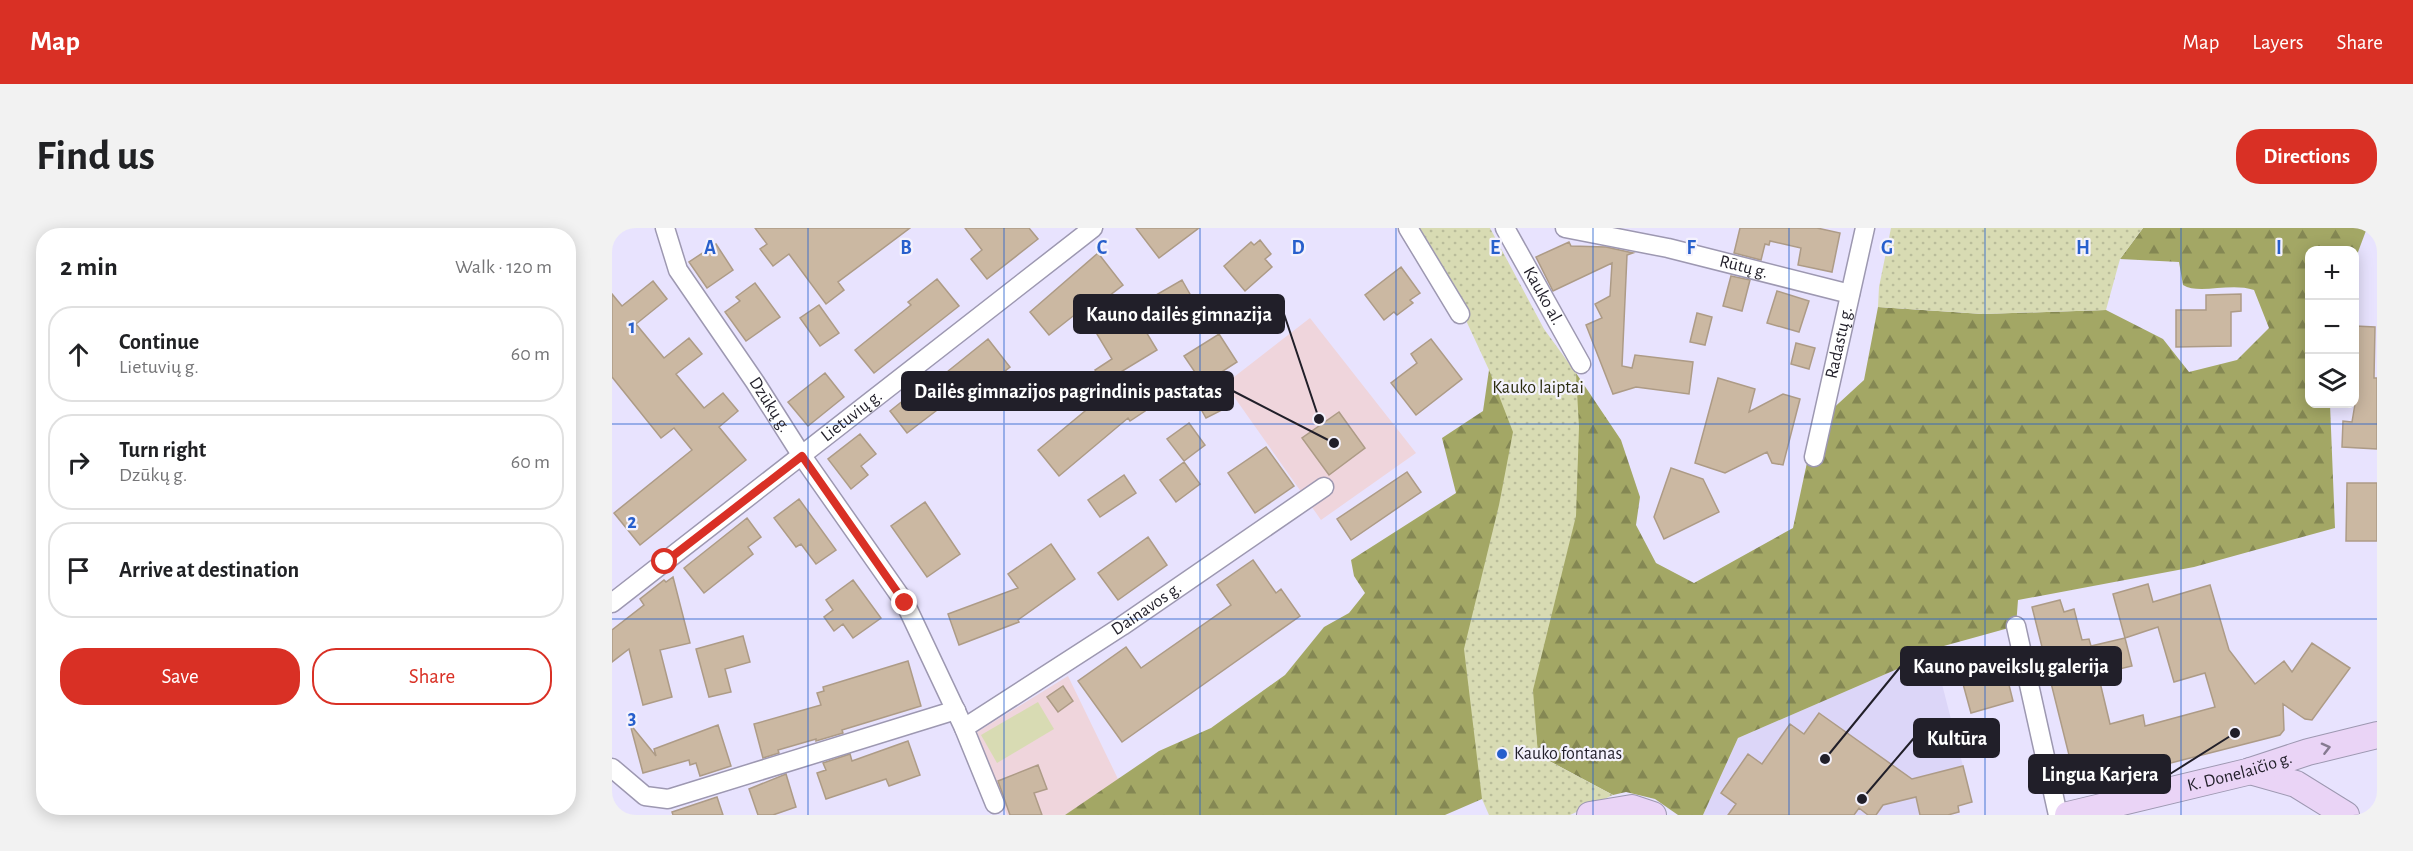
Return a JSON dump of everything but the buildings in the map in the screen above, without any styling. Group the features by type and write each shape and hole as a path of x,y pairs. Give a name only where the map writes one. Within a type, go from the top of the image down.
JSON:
{"street":[{"name":"Dzūkų g.","path":"665,228 678,270 802,456 905,603 956,710 995,804"},
{"name":"Lietuvių g.","path":"612,603 1093,228"},
{"path":"1408,228 1460,314"},
{"name":"Kauko al.","path":"1505,228 1581,364"},
{"name":"Rūtų g.","path":"1565,228 1668,248 1850,294"},
{"name":"Radastų g.","path":"1814,457 1865,228"},
{"name":"Dainavos g.","path":"964,728 1122,626 1324,487"},
{"path":"2016,626 2058,815"},
{"path":"612,768 645,796 668,799 956,710"},
{"name":"K. Donelaičio g.","path":"2068,815 2250,771 2308,752 2377,735"},
{"path":"2250,771 2296,784 2346,815"},
{"path":"1590,815 1632,808 1653,815"}],"shaded area":[{"path":"1310,318 1416,453 1321,520 1225,384"},
{"path":"1933,649 1963,766 1912,779 1920,815 1703,815 1738,738 1902,667"},
{"path":"1068,676 1119,781 1065,815 1007,815 977,732"}],"green space":[{"name":"Kauko laiptai","path":"1415,228 1490,228 1544,329 1576,373 1579,427 1576,516 1533,690 1538,755 1613,795 1570,815 1489,815 1482,799 1464,649 1499,505 1513,432 1489,370 1463,314"},
{"path":"1891,228 2143,228 2120,259 2106,310 1983,314 1878,307 1879,287"},
{"path":"2143,228 2367,228 2359,249 2359,246 2305,246 2305,408 2330,408 2335,528 2194,567 2018,600 2016,626 1933,649 1902,667 1738,738 1703,815 1678,815 1655,799 1626,792 1613,795 1538,755 1532,691 1496,754 1482,799 1445,815 1065,815 1159,751 1211,728 1285,675 1324,627 1349,613 1365,593 1354,576 1351,560 1456,493 1442,438 1483,411 1489,370 1557,376 1576,373 1621,440 1640,497 1636,525 1656,563 1694,583 1793,528 1815,425 1864,380 1878,307 1983,314 2106,310 2163,339 2189,372 2237,360 2269,328 2254,290 2235,287 2190,288 2183,285 2179,262 2120,259"},
{"path":"1038,702 1054,729 997,763 981,735"}],"place":[{"name":"Kauno dailės gimnazija","path":"1319,419"},
{"name":"Dailės gimnazijos pagrindinis pastatas","path":"1334,443"},
{"name":"Lingua Karjera","path":"2235,733"},
{"name":"Kauko fontanas","path":"1502,754"},
{"name":"Kauno paveikslų galerija","path":"1825,759"},
{"name":"Kultūra","path":"1862,799"}],"route":[{"path":"665,562 802,456 905,603"}]}
